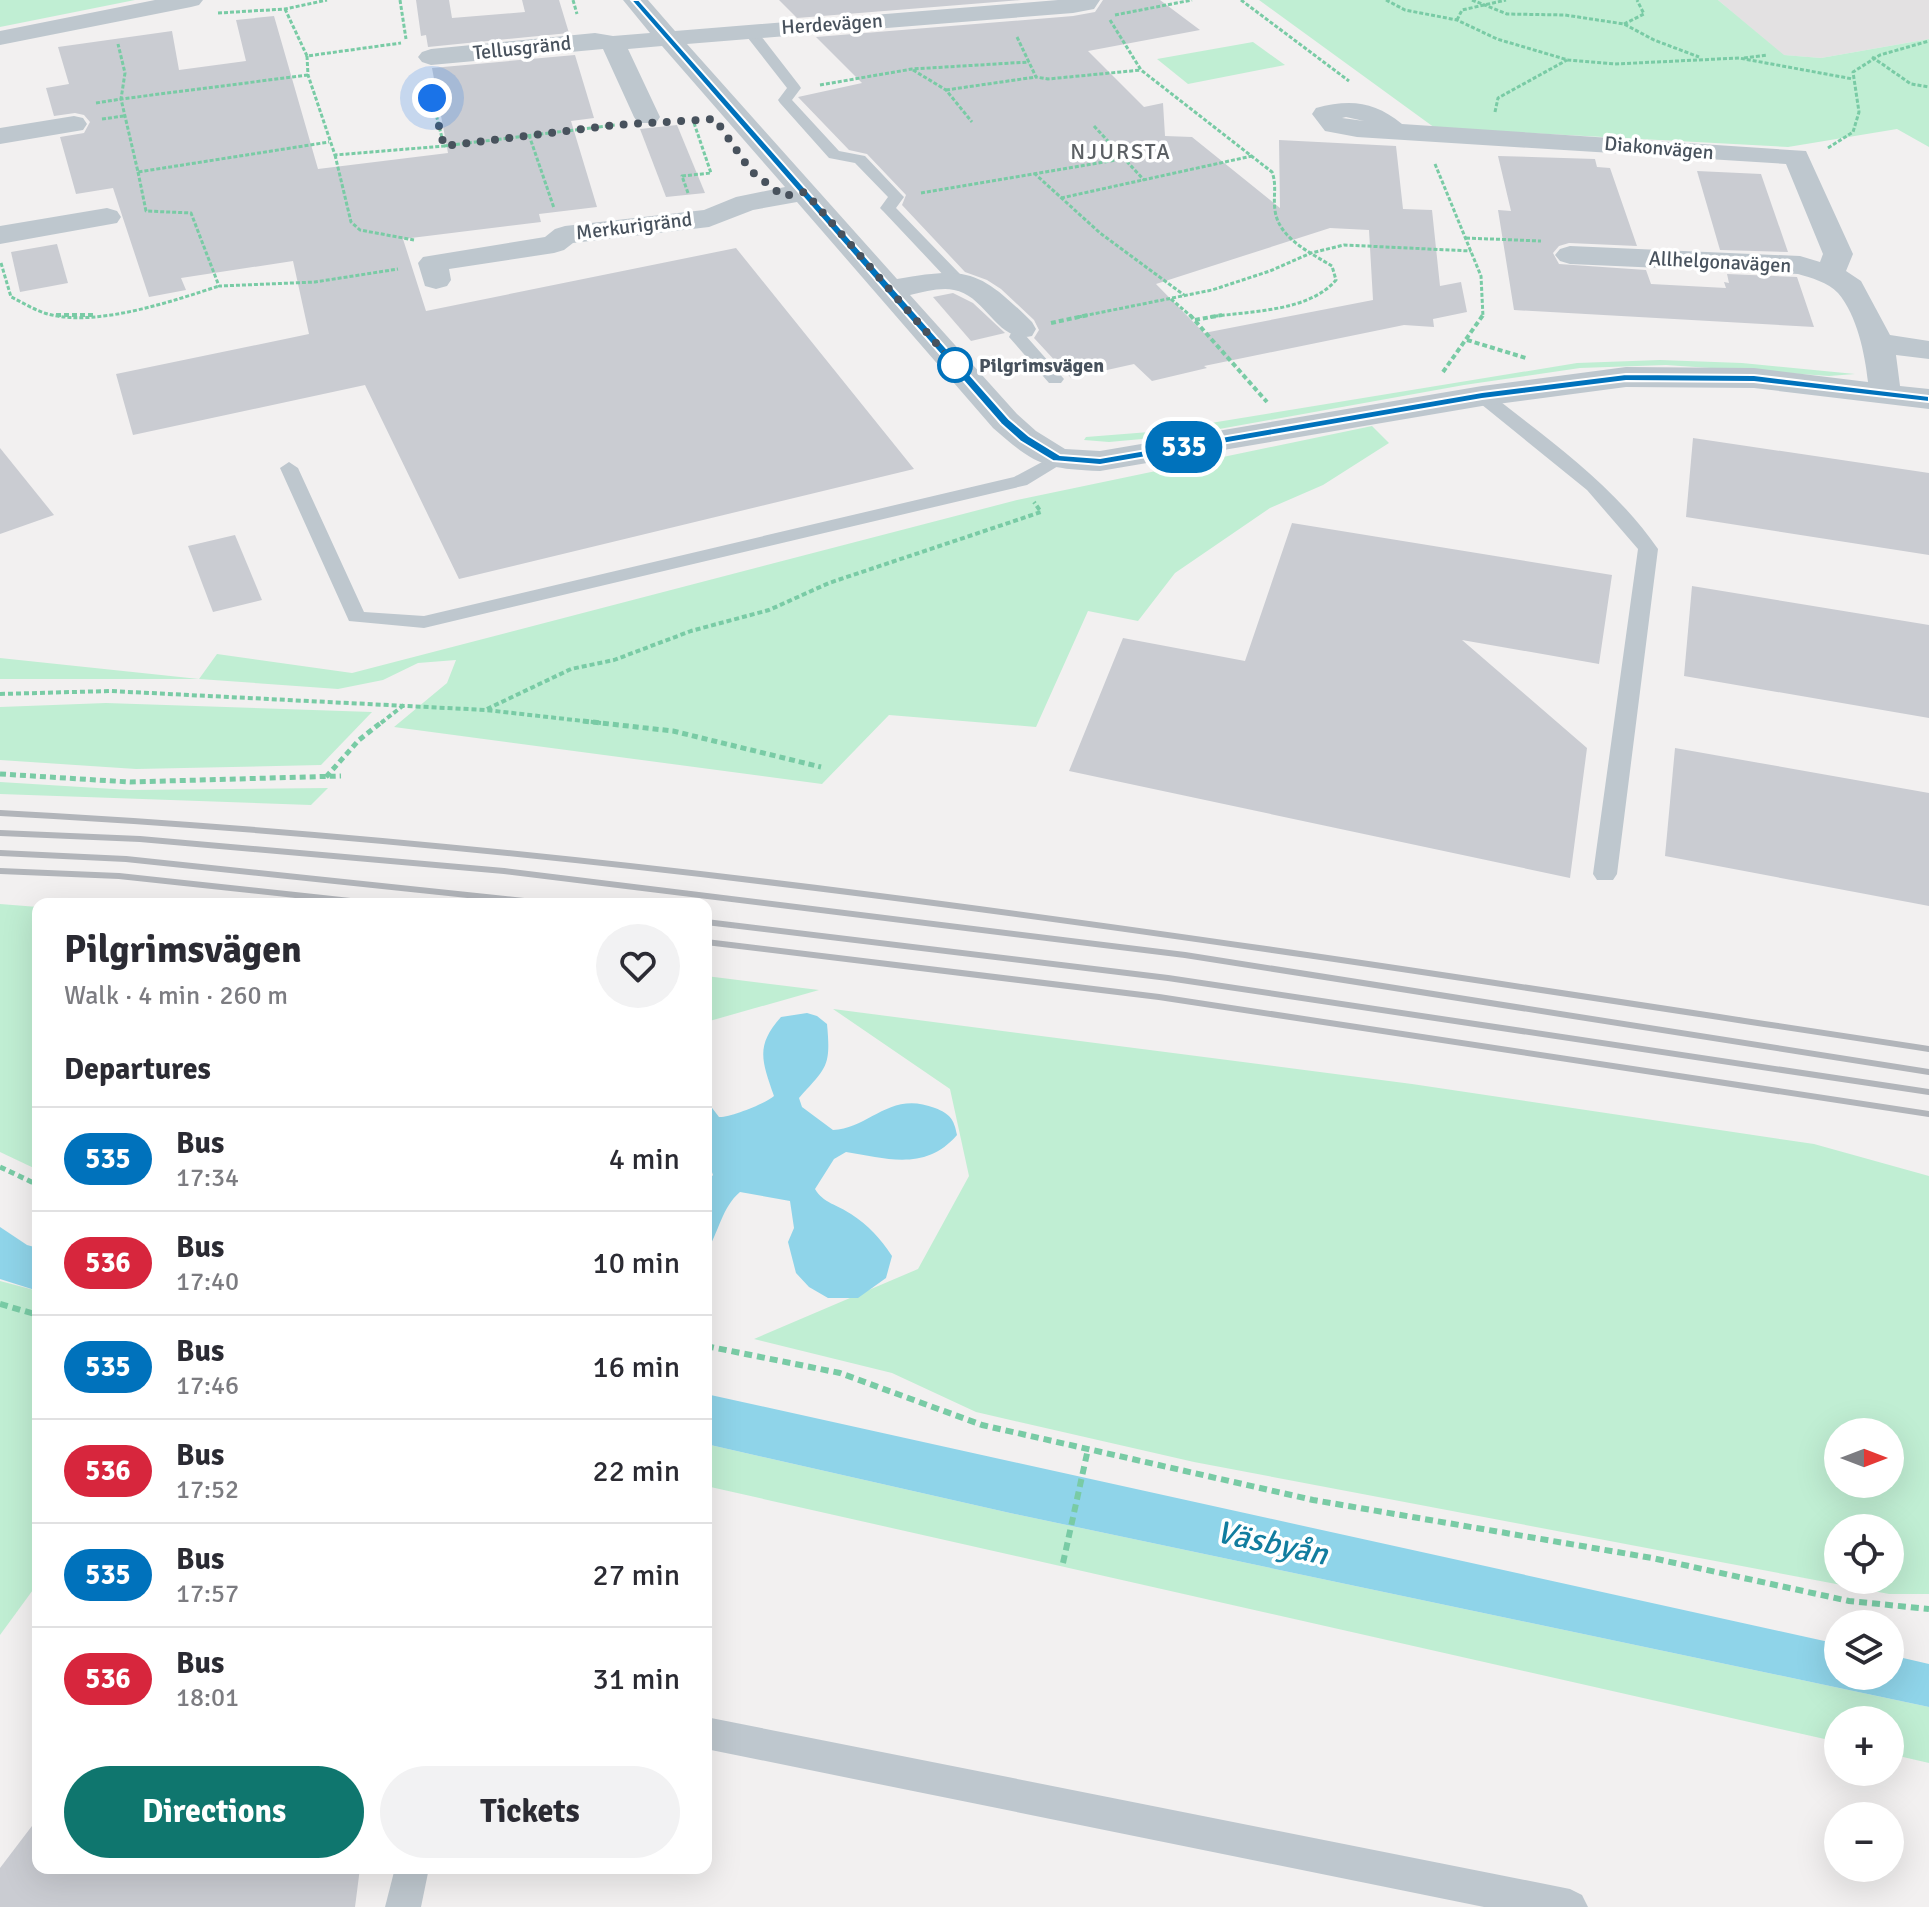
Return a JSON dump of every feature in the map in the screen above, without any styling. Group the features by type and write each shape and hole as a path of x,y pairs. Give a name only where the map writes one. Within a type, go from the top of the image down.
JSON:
{"street":[{"path":"0,38 191,0"},
{"path":"635,0 1005,421 1024,438 1057,459 1100,461 1482,396 1626,377 1754,378 1929,399"},
{"name":"Herdevägen","path":"669,37 1087,2"},
{"name":"Tellusgränd","path":"428,65 595,40 613,43 669,37"},
{"path":"613,43 647,117"},
{"path":"0,136 74,124"},
{"name":"Diakonvägen","path":"1394,131 1591,141 1613,147 1796,157"},
{"path":"1796,157 1838,254 1830,274 1850,287 1879,343 1885,392"},
{"name":"Merkurigränd","path":"429,261 554,244 565,235 709,218 746,203 805,192"},
{"path":"0,235 107,217"},
{"name":"Allhelgonavägen","path":"1570,255 1800,265 1830,274"},
{"path":"888,290 954,277 979,286 1021,329"},
{"path":"1879,343 1929,350"}],"lane":[{"path":"749,30 794,88 785,100 834,155 860,159 896,197 888,208 954,277"},
{"path":"1021,329 1017,337 1055,379"},
{"path":"1482,396 1634,525 1648,549 1605,874"},
{"path":"289,468 356,617 424,622 1020,481 1057,459"},
{"path":"712,1734 1570,1907"},
{"path":"403,1907 411,1874"}],"path":[{"path":"307,56 407,43 400,0"},
{"path":"1241,0 1360,90"},
{"path":"1386,0 1405,10 1457,20 1497,39 1568,60 1615,64 1767,55"},
{"path":"1472,0 1507,14 1565,15 1624,24 1700,58"},
{"path":"1457,20 1462,10 1506,0"},
{"path":"1624,24 1644,14 1637,0"},
{"path":"1087,2 1108,16 1141,70 1272,172 1279,186 1276,216 1286,234 1332,266 1336,280 1325,293 1295,303 1195,320"},
{"path":"285,9 307,56 308,75 335,155 351,222 360,230 429,261"},
{"path":"1016,35 1036,77"},
{"path":"1796,157 1834,146 1853,132 1859,112 1853,72 1871,57 1898,47 1929,41"},
{"path":"118,43 125,73 121,99 146,211 191,213 219,286"},
{"path":"1871,57 1911,84 1929,87"},
{"path":"1739,58 1853,79"},
{"path":"1502,136 1494,109 1498,98 1568,60"},
{"path":"794,88 912,69 1029,62"},
{"path":"428,65 444,146"},
{"path":"912,69 946,90 972,122"},
{"path":"946,90 1036,77 1048,79 1141,70"},
{"path":"121,99 308,75"},
{"path":"335,155 650,123 647,117"},
{"path":"704,120 693,120 711,173 682,176 691,203 713,200 746,203"},
{"path":"1094,126 1144,180"},
{"path":"1421,132 1481,276 1483,317 1439,378 1454,376"},
{"path":"529,135 565,235"},
{"path":"138,172 329,142"},
{"path":"1061,198 1253,156"},
{"path":"896,197 1122,159"},
{"path":"1033,172 1100,233 1184,296"},
{"path":"1466,238 1541,241 1570,255"},
{"path":"1021,329 1212,290 1270,271 1311,253 1344,245 1471,251"},
{"path":"0,261 11,297 51,315 75,317 184,298 219,286 251,280 287,284 318,282 429,261"},
{"path":"1171,299 1195,320 1273,409"},
{"path":"1467,340 1527,358"},
{"path":"486,710 571,669 614,660 691,631 769,610 829,583 1041,512 1020,481"},
{"path":"0,694 110,691 486,710 673,731 821,767"},
{"path":"325,778 359,740 405,704"},
{"path":"0,774 130,782 341,776"},
{"path":"0,1167 32,1182"},
{"path":"0,1304 32,1313"},
{"path":"712,1347 840,1373 982,1425 1313,1500 1652,1558 1849,1601 1929,1609"},
{"path":"1063,1563 1088,1449"}],"shaded area":[{"path":"1718,0 1929,0 1929,39 1821,58 1783,55"}],"green space":[{"path":"0,0 135,0 0,27"},
{"path":"1259,0 1718,0 1784,55 1821,58 1929,39 1929,147 1897,129 1788,147 1435,128"},
{"path":"1253,42 1285,65 1188,84 1157,59"},
{"path":"1660,360 1742,363 1855,374 1829,376 1666,365 1580,368 1464,385 1186,435 1109,442 1084,440 1086,437 1162,431 1577,363"},
{"path":"1372,426 1389,443 1323,485 1270,508 1175,573 1138,621 1088,611 1036,727 889,715 822,784 394,727 447,683 456,660 418,663 383,680 338,689 199,679 217,654 352,673 1017,500"},
{"path":"0,658 199,679 0,679"},
{"path":"106,703 372,712 321,765 136,769 0,760 0,707"},
{"path":"0,782 130,790 328,788 311,805 0,794"},
{"path":"0,904 32,907 32,1167 0,1152"},
{"path":"712,977 819,990 712,1020"},
{"path":"833,1009 1412,1084 1814,1144 1929,1176 1929,1594 1904,1594 1904,1514 1824,1514 1824,1582 1194,1462 976,1412 892,1373 754,1339 918,1269 969,1176 950,1089"},
{"path":"0,1281 32,1289 32,1591 0,1635"},
{"path":"712,1445 1010,1513 1824,1685 1824,1690 1848,1690 1929,1707 1929,1763 1904,1757 1904,1706 1824,1706 1824,1739 712,1487"}],"water":[{"path":"807,1013 827,1024 825,1066 799,1098 802,1107 833,1130 846,1128 893,1107 919,1104 948,1115 957,1135 932,1154 906,1160 846,1152 834,1159 815,1189 826,1201 863,1223 892,1256 886,1278 858,1298 828,1298 809,1287 796,1273 788,1242 794,1228 790,1201 740,1192 725,1212 712,1241 712,1108 719,1117 731,1115 774,1096 763,1054 767,1037 781,1017"},
{"path":"0,1227 32,1246 32,1289 0,1279"},
{"name":"Väsbyån","path":"712,1395 1824,1641 1824,1685 1010,1513 712,1445"},
{"path":"1904,1658 1929,1664 1929,1707 1848,1690 1904,1690"}],"building":[{"path":"416,0 449,0 452,18 525,12 522,0 559,0 569,33 428,47 426,35 421,36"},
{"path":"779,0 1021,0 797,18"},
{"path":"1103,0 1160,0 1200,30 1088,51 1144,107 1163,103 1165,136 1192,137 1280,208 1279,140 1396,146 1403,209 1432,210 1440,286 1461,282 1467,312 1433,319 1434,327 1404,325 1204,366 1207,368 1152,381 1134,364 1071,378 1034,338 1039,330 1034,320 1001,289 965,272 902,205 906,195 867,154 849,150 798,97 862,83 816,37 1095,12","holes":["1330,228 1369,230 1373,300 1204,333 1156,284"]},
{"path":"274,16 318,169 448,153 432,68 575,55 594,118 571,121 597,207 539,214 541,222 403,239 426,311 736,248 914,469 459,579 365,385 133,435 116,374 309,334 293,261 181,278 186,290 149,297 113,188 76,194 60,137 84,133 90,122 84,115 75,113 54,116 46,88 69,84 58,47 172,31 179,70 246,61 236,20"},
{"path":"677,125 705,193 666,197 640,129"},
{"path":"1498,156 1595,159 1597,167 1610,168 1637,246 1569,243 1559,246 1553,253 1559,264 1646,270 1651,284 1726,288 1724,282 1729,283 1727,274 1797,277 1814,327 1514,310 1498,210 1511,211"},
{"path":"1697,171 1761,174 1788,252 1720,250"},
{"path":"57,244 68,283 20,292 11,252"},
{"path":"953,293 973,303 1005,333 971,341 933,297"},
{"path":"1693,438 1929,473 1929,555 1686,517"},
{"path":"0,448 54,515 0,534"},
{"path":"1292,523 1612,575 1599,664 1462,640 1587,748 1570,878 1069,771 1123,638 1245,661"},
{"path":"235,535 262,600 213,612 188,546"},
{"path":"1692,586 1929,625 1929,718 1684,676"},
{"path":"1675,748 1929,793 1929,906 1665,856"},
{"path":"32,1826 32,1874 359,1874 355,1907 0,1907 0,1868"}],"railway":[{"path":"0,813 242,829 726,877 1208,941 1929,1049"},
{"path":"0,833 140,839 504,871 1185,955 1929,1072"},
{"path":"0,853 126,859 495,898"},
{"path":"0,871 119,876 322,898"},
{"path":"712,923 1168,978 1929,1092"},
{"path":"712,943 1159,997 1929,1114"}],"bus line":[{"name":"535","path":"636,0 1005,421 1024,438 1057,459 1100,461 1482,396 1626,377 1754,378 1929,399"}],"place":[{"name":"Pilgrimsvägen","path":"955,365"}],"district":[{"name":"NJURSTA","path":"1121,151"}],"route":[{"path":"432,98 444,146 615,125 715,119 751,171 783,196 805,192 955,365"}]}
